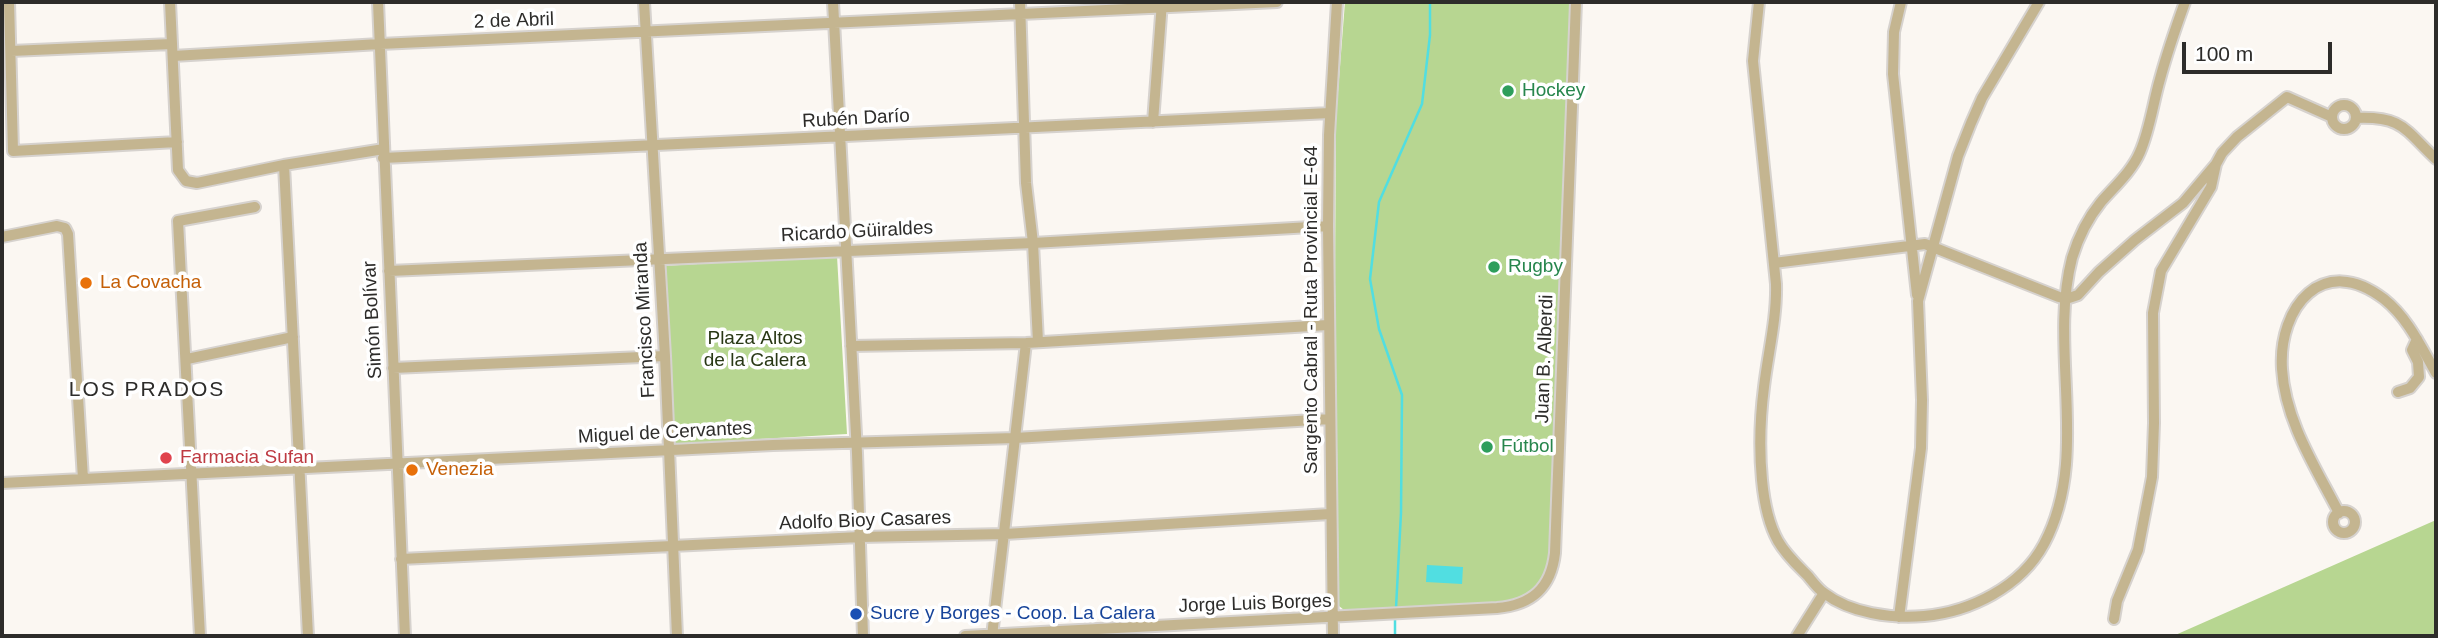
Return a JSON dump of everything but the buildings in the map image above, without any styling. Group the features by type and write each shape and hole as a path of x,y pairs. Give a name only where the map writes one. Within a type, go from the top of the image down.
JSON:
{"street":[{"path":"9,2 13,151 177,142 170,2"},
{"name":"Simón Bolívar","path":"378,2 405,636"},
{"name":"Francisco Miranda","path":"644,2 665,356 677,636"},
{"path":"833,2 856,443 863,636"},
{"path":"992,636 1015,438 1032,342 1033,243 1027,183 1020,2"},
{"name":"2 de Abril","path":"173,56 1020,15 1162,5 1277,2"},
{"name":"Sargento Cabral - Ruta Provincial E-64","path":"1333,636 1328,226 1330,113 1337,2"},
{"name":"Juan B. Alberdi","path":"1541,589 1552,568 1555,554 1576,2"},
{"path":"1759,2 1753,61 1774,264 1775,309 1760,428 1763,489 1771,525 1777,540 1789,557 1824,593 1861,610 1899,617 1937,614 1970,606 2015,579 2043,546 2059,506 2065,465 2066,299 2073,256 2085,226 2099,205 2130,170 2140,153 2159,80 2185,2"},
{"path":"1899,617 1921,448 1922,400 1917,301 1892,66 1895,22 1901,2"},
{"path":"1917,301 1958,156 1971,123 1982,98 2039,2"},
{"path":"1153,122 1162,5"},
{"path":"11,51 172,44"},
{"path":"1774,264 1911,244 1933,246 2066,299 2078,295 2126,248 2183,203 2216,164 2228,145 2287,97 2332,117"},
{"path":"2345,105 2352,108 2356,118 2353,126 2342,129 2335,125 2332,117 2334,110 2345,105"},
{"name":"Rubén Darío","path":"177,142 178,170 186,181 197,183 284,166 383,154 839,138 1330,113"},
{"path":"2356,118 2385,118 2394,121 2413,135 2436,159"},
{"path":"2114,619 2117,601 2138,550 2152,477 2154,296 2164,263 2211,187 2216,164"},
{"path":"284,166 308,636"},
{"path":"200,636 178,221 255,207"},
{"path":"2,237 57,226 65,228 68,234 83,479"},
{"name":"Ricardo Güiraldes","path":"389,271 845,249 1033,243 1328,226"},
{"path":"2339,513 2296,428 2284,383 2283,348 2291,316 2302,298 2319,285 2354,283 2383,298 2400,315 2417,339 2436,373"},
{"path":"850,346 1032,342 1328,325"},
{"path":"187,359 293,337"},
{"path":"2398,392 2410,388 2419,377 2418,362 2412,350 2417,339"},
{"path":"393,368 665,356"},
{"name":"Miguel de Cervantes","path":"2,483 669,451 1015,438 1330,419"},
{"name":"Adolfo Bioy Casares","path":"401,559 860,537 1004,534 1330,514"},
{"name":"Jorge Luis Borges","path":"965,636 1513,607 1531,599 1541,589"},
{"path":"1797,636 1824,593"}],"green space":[{"path":"1345,2 1571,2 1551,553 1548,567 1538,587 1518,601 1344,610 1339,606 1336,118"},
{"name":"Plaza Altos de la Calera","path":"837,256 847,434 672,444 663,266"},
{"path":"2436,520 2436,636 2173,636"}],"water":[{"path":"1427,565 1463,567 1462,584 1426,582"}],"waterway":[{"path":"1396,608 1401,513 1402,395 1379,329 1370,279 1379,202 1422,104 1430,35 1430,2"},
{"path":"1395,615 1395,636"}],"place":[{"name":"Hockey","path":"1508,91"},
{"name":"Rugby","path":"1494,267"},
{"name":"La Covacha","path":"86,283"},
{"name":"Fútbol","path":"1487,447"},
{"name":"Farmacia Sufan","path":"166,458"},
{"name":"Venezia","path":"412,470"},
{"name":"Sucre y Borges - Coop. La Calera","path":"856,614"}],"district":[{"name":"LOS PRADOS","path":"147,390"}]}
